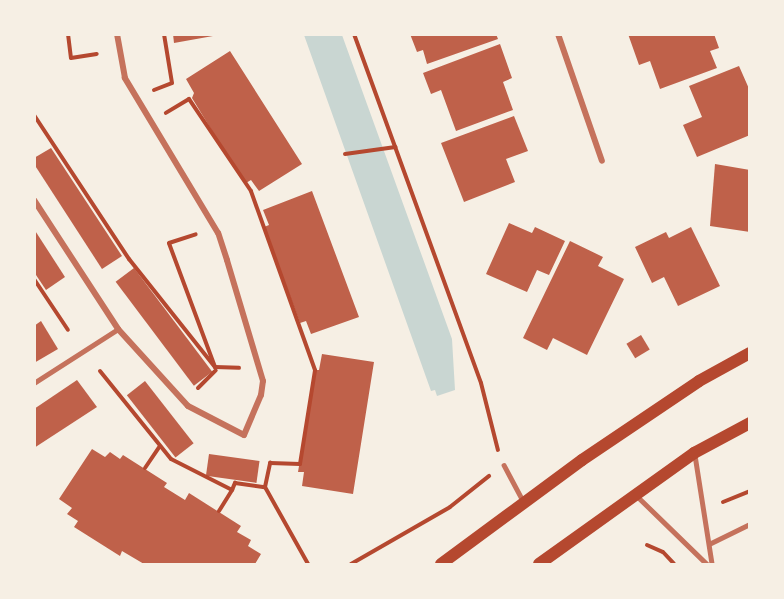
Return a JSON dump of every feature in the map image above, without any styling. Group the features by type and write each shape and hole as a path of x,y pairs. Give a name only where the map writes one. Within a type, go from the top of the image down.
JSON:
{"main road":[{"path":"441,564 523,500 681,393 750,353"},
{"path":"539,564 694,453 750,423"}],"street":[{"path":"34,200 118,329 188,406 244,435 261,395 263,381 221,242 125,78 117,34"},
{"path":"558,34 602,160"}],"lane":[{"path":"34,383 118,329"},
{"path":"694,453 712,564"},
{"path":"504,465 523,500"},
{"path":"636,494 707,564"},
{"path":"709,544 750,524"}],"path":[{"path":"69,34 71,58 97,54"},
{"path":"351,564 450,507 504,465 493,439 481,383 354,34"},
{"path":"34,115 129,259 215,369"},
{"path":"345,154 396,147"},
{"path":"196,234 169,243 215,369"},
{"path":"34,279 68,330"},
{"path":"198,388 215,369 243,368"},
{"path":"145,468 159,447"},
{"path":"265,488 308,564"},
{"path":"219,511 232,490"},
{"path":"723,502 750,491"},
{"path":"646,545 663,552 674,564"}],"shaded area":[{"path":"304,35 342,35 452,339 455,390 437,396 435,390 431,391"}],"building":[{"path":"173,34 213,34 213,36 174,43"},
{"path":"410,34 496,34 498,39 427,64 423,50 417,52"},
{"path":"628,34 714,34 719,48 710,51 717,68 660,89 650,61 639,65"},
{"path":"500,44 512,78 503,82 513,110 456,131 441,90 431,94 423,73"},
{"path":"230,51 302,164 259,191 251,180 246,183 225,152 192,98 194,93 186,79"},
{"path":"739,66 750,91 750,135 697,157 683,125 702,117 689,86"},
{"path":"514,116 528,151 506,159 515,182 464,202 441,143"},
{"path":"51,148 122,256 102,269 34,164 34,158"},
{"path":"715,164 750,170 750,232 710,226"},
{"path":"312,191 359,317 311,334 306,321 300,323 264,227 269,225 263,210"},
{"path":"509,223 532,233 535,227 565,241 549,275 537,270 527,292 486,274"},
{"path":"691,227 720,286 678,306 664,277 652,283 635,247 666,232 669,238"},
{"path":"34,229 65,277 46,290 34,272"},
{"path":"570,241 603,257 598,266 624,279 587,355 553,338 547,350 523,338"},
{"path":"134,268 212,372 194,386 116,282"},
{"path":"41,321 58,349 34,363 34,326"},
{"path":"641,335 650,350 635,358 626,344"},
{"path":"322,354 374,362 353,494 302,486 304,472 298,472 315,370 319,370"},
{"path":"77,380 97,407 34,448 34,409"},
{"path":"145,381 194,443 176,457 127,395"},
{"path":"92,449 105,457 110,452 120,459 123,455 167,483 164,487 185,500 189,493 241,526 237,532 251,540 248,546 261,554 255,564 144,564 122,551 120,556 74,527 78,521 67,514 72,508 59,499"},
{"path":"209,454 260,461 256,483 206,476"}]}
